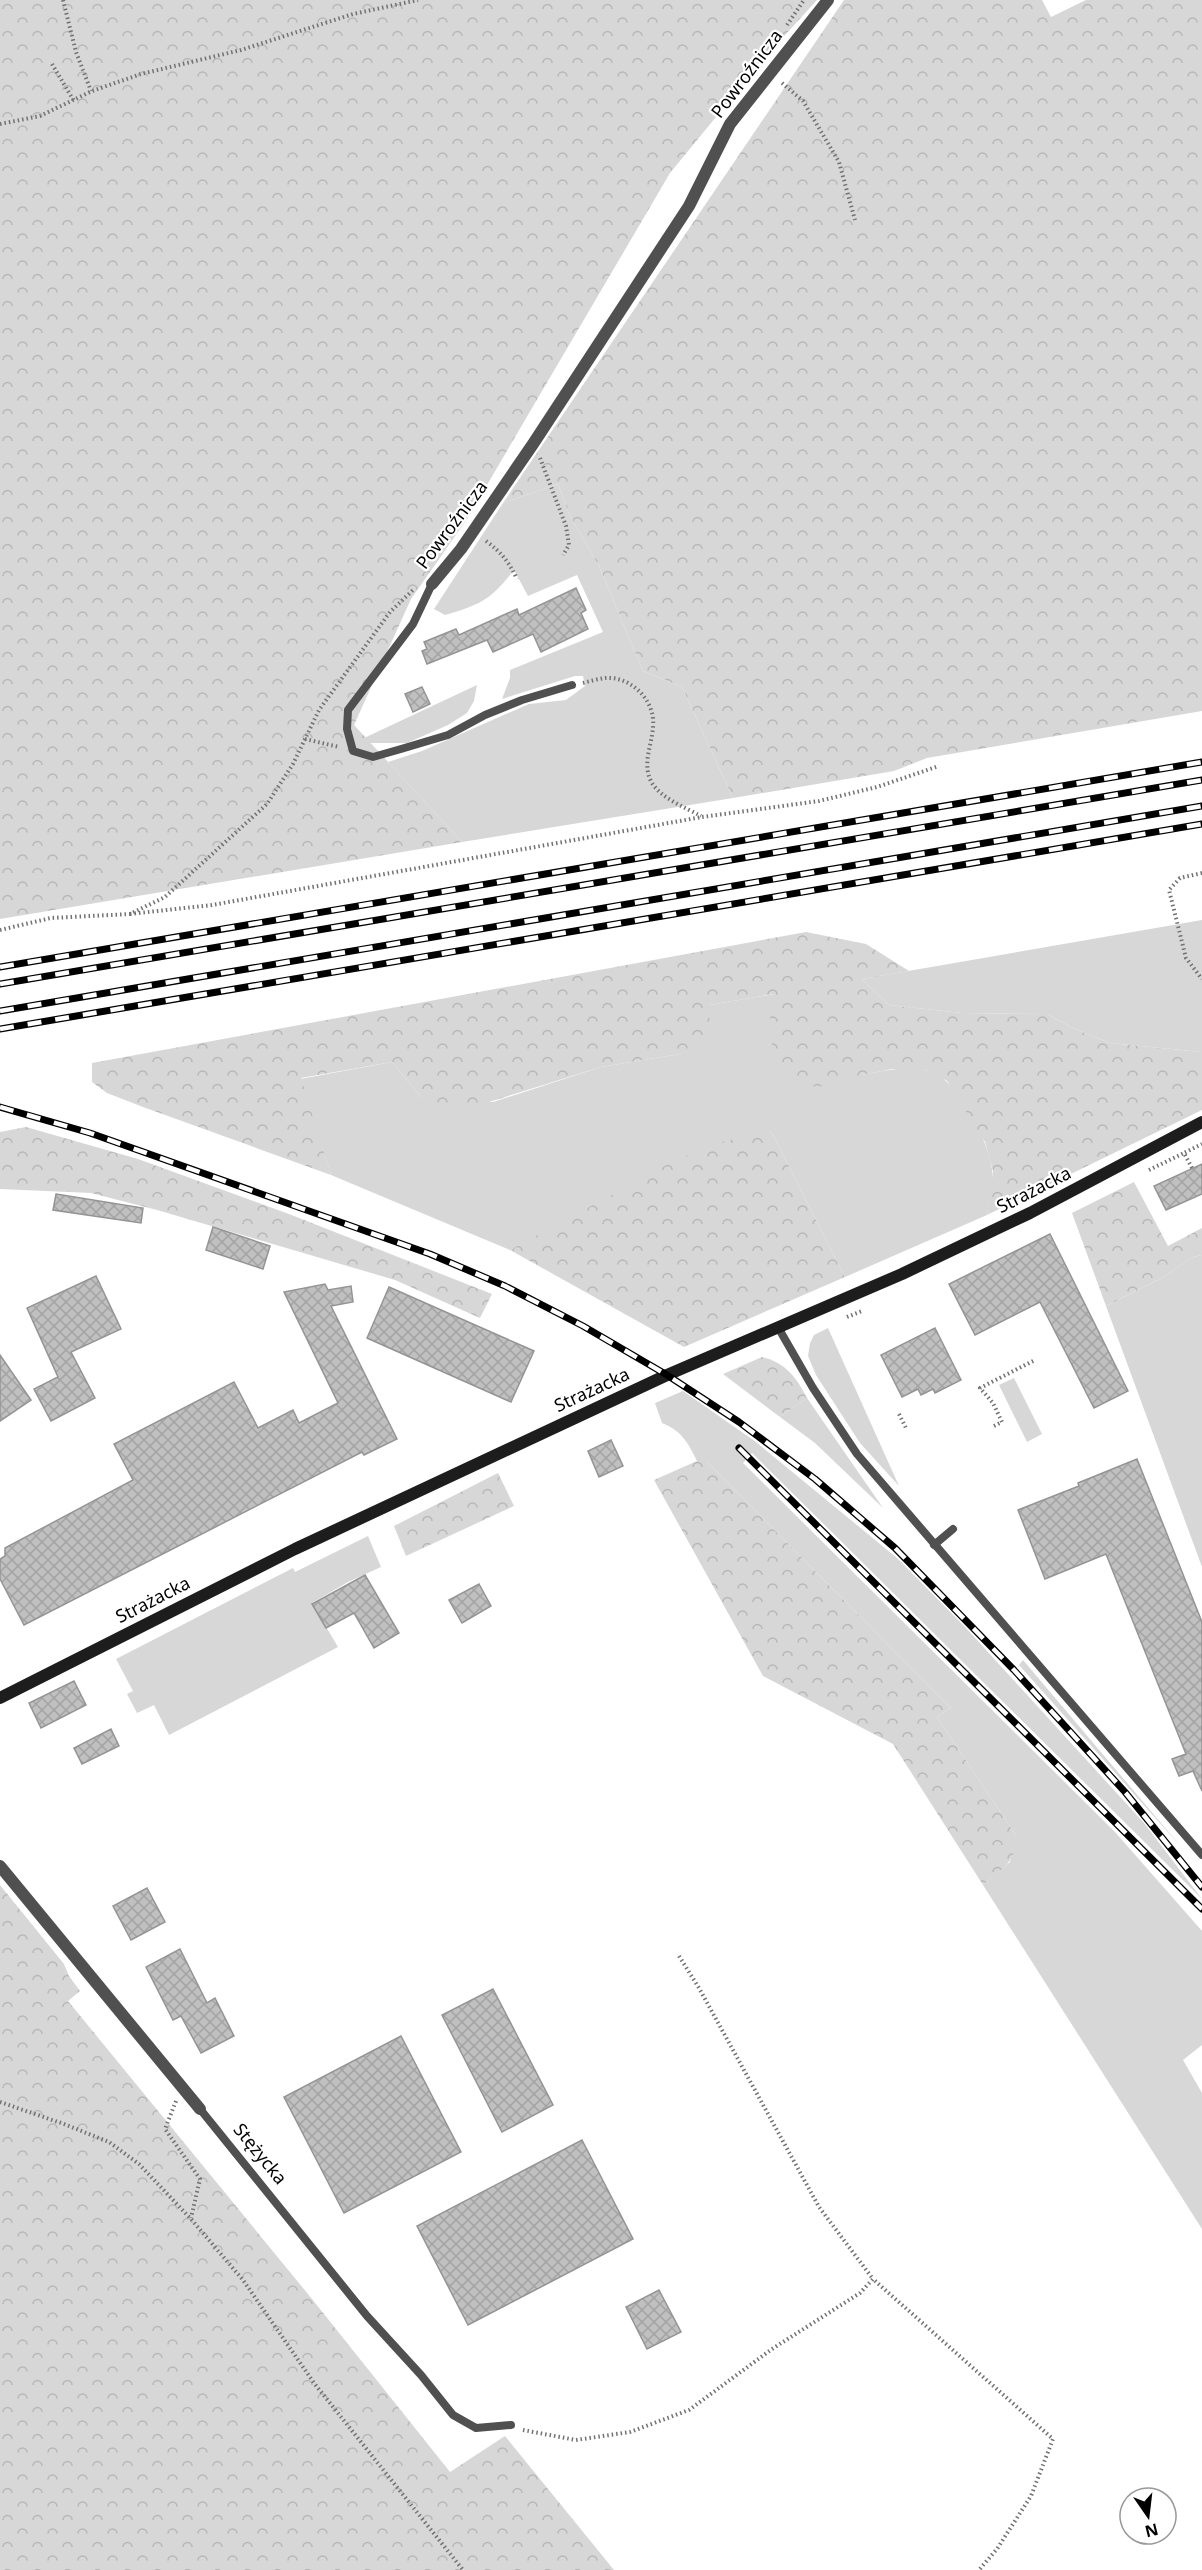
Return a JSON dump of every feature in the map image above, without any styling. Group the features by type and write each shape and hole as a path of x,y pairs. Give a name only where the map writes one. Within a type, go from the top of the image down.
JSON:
{"main road":[{"name":"Strażacka","path":"0,1698 295,1549 667,1375 779,1329 1030,1213 1202,1122"}],"street":[{"name":"Powroźnicza","path":"432,584 473,532 533,444 689,206 730,124 828,0"},
{"name":"Stężycka","path":"0,1866 200,2109"}],"lane":[{"path":"432,584 413,624 348,711 347,729 353,751 373,756 448,735 484,715 522,700 572,685"},
{"path":"779,1329 845,1438 934,1545 1202,1856"},
{"path":"934,1545 953,1529"},
{"name":"Stężycka","path":"200,2109 353,2299 453,2415 476,2428 511,2425"}],"path":[{"path":"63,0 76,52 92,91"},
{"path":"0,124 40,116 92,91 141,74 241,50 353,14 417,0"},
{"path":"52,64 74,101"},
{"path":"770,73 803,101 809,111 838,162 855,220"},
{"path":"533,444 546,470 566,526 568,545 562,555"},
{"path":"473,532 499,551 510,564 517,579"},
{"name":"Powroźnicza","path":"0,930 51,918 130,914 165,897 267,804 293,764 318,710 390,612 414,589 432,584"},
{"path":"572,685 608,678 633,685 648,701 653,719 646,764 652,783 664,795 702,817"},
{"path":"305,739 353,751"},
{"path":"130,914 212,905 702,817 819,801 877,787 939,766"},
{"path":"1202,873 1180,878 1169,890 1186,958 1202,979"},
{"path":"1192,1168 1184,1153 1202,1144"},
{"path":"994,1426 1002,1422 993,1403 980,1388 1035,1360"},
{"path":"899,1414 906,1428"},
{"path":"679,1956 699,1988 819,2207 873,2279 1053,2439 1031,2496 997,2549 979,2570"},
{"path":"183,2088 165,2129 200,2179 191,2219"},
{"path":"0,2102 109,2142 139,2164 191,2219 243,2280 314,2383 464,2570"},
{"path":"511,2425 532,2433 576,2440 630,2432 688,2410 772,2349 860,2293 873,2279"}],"green space":[{"path":"0,0 817,0 766,56 670,173 467,519 411,599 354,725 462,842 0,919"},
{"path":"844,0 1042,0 1051,17 1086,0 1202,0 1202,711 927,758 894,771 733,798 682,687 643,671 599,566 569,514 558,484 503,503"},
{"path":"558,484 569,514 599,566 643,671 682,687 733,798 462,842 388,762 422,751 529,704 566,700 585,686 583,676 575,676 502,699 510,678 510,670 603,632 577,575 528,596 514,570 491,595 477,604 445,615 434,609 503,503"},
{"path":"477,685 474,701 467,713 448,725 407,743 370,743 364,738"},
{"path":"1202,920 1202,1052 1110,1043 1075,1029 1047,1014 962,1013 889,1005 862,979"},
{"path":"806,932 866,944 909,971 862,979 889,1005 962,1013 1047,1014 1075,1029 1110,1043 1202,1052 1202,1110 987,1215 993,1171 985,1142 947,1081 927,1070 892,1069 862,1075 830,1086 797,1087 776,1057 768,1031 774,994 709,1005 710,1032 680,1054 601,1067 470,1108 438,1105 422,1098 392,1062 301,1078 331,1175 107,1093 92,1082 92,1063"},
{"path":"775,994 862,1075 894,1069 918,1069 937,1075 949,1084 978,1127 990,1157 992,1180 987,1215 845,1277 771,1131 573,1218 510,1250 331,1175 300,1079 392,1062 422,1098 493,1102 601,1067 680,1054 709,1005"},
{"path":"26,1127 138,1159 289,1214 492,1294 480,1318 395,1280 157,1210 91,1193 0,1189 0,1132"},
{"path":"771,1131 845,1277 684,1347 510,1250 672,1162 717,1143"},
{"path":"1134,1182 1168,1246 1202,1228 1202,1255 1193,1257 1162,1278 1106,1306 1072,1213"},
{"path":"1202,1255 1202,1567 1106,1306 1162,1278 1193,1257"},
{"path":"828,1328 899,1486 860,1443 816,1375 808,1356 810,1343 814,1335"},
{"path":"762,1357 784,1367 799,1384 807,1398 780,1417 723,1374"},
{"path":"1014,1378 1042,1434 1027,1442 999,1385"},
{"path":"683,1391 756,1442 897,1558 966,1628 1144,1823 1202,1899 752,1453 743,1463 1115,1832 1202,1931 1202,2045 1183,2060 1202,2093 1202,2229 983,1885 1010,1862 1016,1835 937,1717 951,1708 708,1463 697,1461 679,1434 662,1423 655,1403"},
{"path":"807,1398 883,1508 815,1443 780,1417"},
{"path":"697,1461 706,1461 951,1708 937,1717 1016,1835 1011,1859 983,1885 893,1744 763,1676 654,1480"},
{"path":"498,1473 514,1506 406,1556 394,1526"},
{"path":"368,1536 381,1567 348,1582 312,1603 338,1647 169,1735 154,1705 137,1713 127,1694 133,1691 116,1659 293,1568 295,1572"},
{"path":"1023,1660 1183,1849 1019,1665"},
{"path":"0,1885 64,1964 69,1976 80,1991 68,2001 450,2472 505,2436 614,2570 0,2570"}],"building":[{"path":"576,588 586,610 581,613 588,629 541,652 533,634 493,652 487,640 427,664 422,651 427,649 424,642 456,629 459,635 517,609 519,615"},
{"path":"422,687 430,704 413,712 405,694"},
{"path":"1202,1164 1202,1194 1166,1210 1154,1186"},
{"path":"56,1194 143,1208 141,1223 53,1210"},
{"path":"213,1227 270,1246 263,1269 206,1250"},
{"path":"1050,1234 1128,1391 1094,1408 1040,1302 975,1335 949,1284"},
{"path":"96,1276 121,1329 71,1352 95,1398 51,1421 34,1389 58,1377 27,1308"},
{"path":"325,1284 328,1290 351,1286 353,1302 331,1306 397,1439 364,1455 362,1452 24,1625 0,1579 0,1559 5,1556 5,1548 133,1480 114,1444 234,1382 258,1428 293,1410 299,1423 338,1403 284,1292"},
{"path":"389,1287 534,1351 511,1402 367,1338"},
{"path":"935,1328 961,1380 935,1393 933,1389 921,1395 918,1389 902,1397 881,1355"},
{"path":"0,1355 31,1400 0,1421"},
{"path":"611,1440 623,1466 599,1477 588,1451"},
{"path":"1137,1459 1202,1622 1202,1791 1193,1771 1179,1776 1172,1759 1186,1754 1106,1554 1045,1579 1018,1510 1079,1486 1078,1483"},
{"path":"365,1575 399,1633 374,1648 354,1613 326,1628 312,1604"},
{"path":"479,1584 491,1606 462,1623 449,1600"},
{"path":"74,1681 86,1705 41,1728 29,1703"},
{"path":"111,1729 119,1746 82,1764 74,1748"},
{"path":"147,1888 165,1922 131,1940 113,1906"},
{"path":"180,1949 207,2003 215,1998 234,2036 201,2053 181,2016 173,2020 146,1967"},
{"path":"493,1989 553,2105 502,2132 442,2015"},
{"path":"401,2036 461,2152 344,2213 284,2097"},
{"path":"582,2140 633,2239 468,2325 417,2226"},
{"path":"659,2290 681,2332 647,2349 626,2307"}],"railway":[{"path":"0,967 1202,762"},
{"path":"0,984 1202,780"},
{"path":"0,1011 1202,806"},
{"path":"0,1029 1202,824"},
{"path":"0,1107 90,1133 430,1254 505,1286 583,1326 667,1375 739,1422 815,1479 895,1548 1014,1670 1125,1792 1202,1887"},
{"path":"739,1448 1202,1909"}]}
